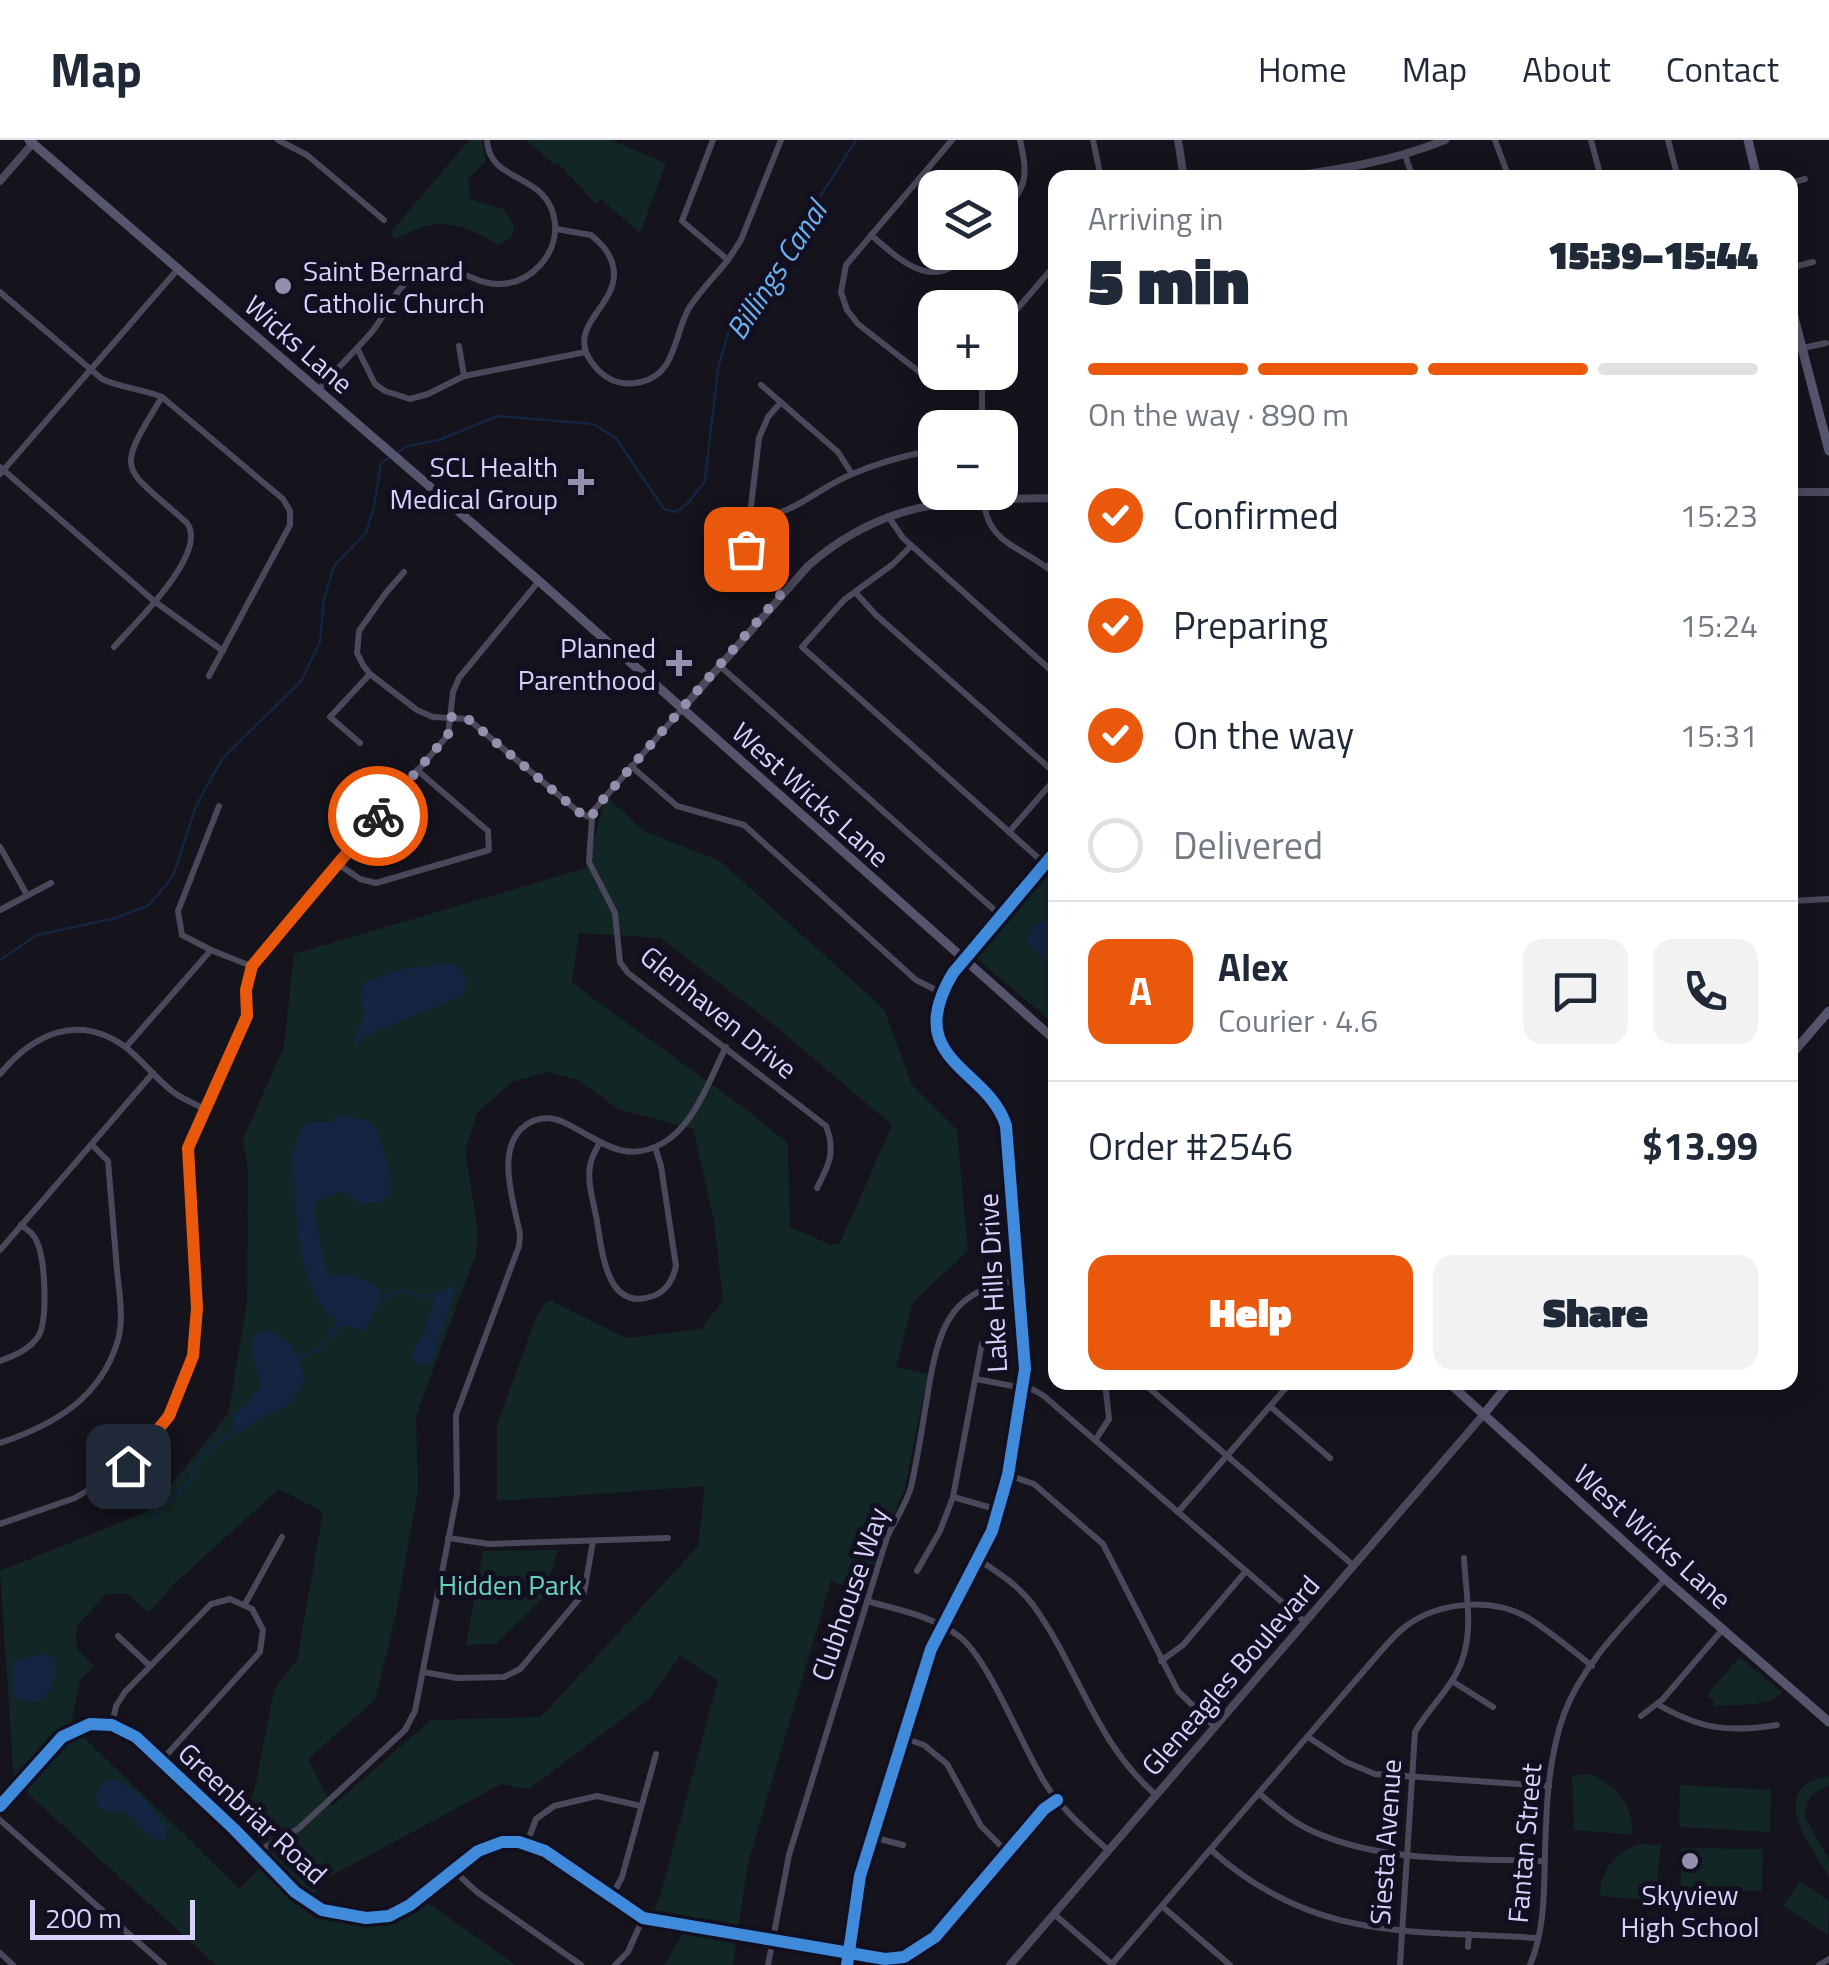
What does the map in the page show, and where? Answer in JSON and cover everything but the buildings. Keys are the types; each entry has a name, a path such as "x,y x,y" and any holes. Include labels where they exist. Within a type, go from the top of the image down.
{"main road":[{"path":"1748,140 1755,170"},
{"name":"Wicks Lane","path":"33,141 539,581"},
{"path":"1798,330 1829,451"},
{"name":"West Wicks Lane","path":"539,581 1048,1034"},
{"path":"1798,1047 1829,1011"},
{"name":"West Wicks Lane","path":"1457,1390 1829,1722"},
{"path":"1484,1414 1504,1390"}],"street":[{"path":"278,140 306,155 384,220"},
{"path":"318,390 381,320 394,297 414,276 447,268 503,284 518,280 544,262 554,245 553,211 537,187 498,167 488,153 487,140"},
{"path":"700,140 712,142 682,220 728,260"},
{"path":"556,230 591,235 610,257 612,286 586,330 586,352 602,375 614,381 630,385 650,380 671,358 689,309 741,240 781,140"},
{"path":"918,371 858,324 847,310 842,277 846,265 952,140"},
{"path":"1018,193 1027,172 1020,140"},
{"path":"1093,140 1099,170"},
{"path":"1178,140 1183,170"},
{"path":"1408,140 1411,170"},
{"path":"1339,170 1408,154 1445,140"},
{"path":"1495,140 1506,170"},
{"path":"1591,140 1598,170"},
{"path":"1668,140 1676,170"},
{"path":"0,182 33,141"},
{"path":"1798,181 1805,179"},
{"path":"871,235 918,270"},
{"path":"1798,266 1813,262"},
{"path":"178,269 1,470 154,601 224,652"},
{"path":"919,270 934,275 946,270"},
{"path":"1018,308 1048,273"},
{"path":"0,292 88,369 117,386 140,388 162,397 283,498 290,512 290,525 209,676"},
{"path":"1803,348 1826,343"},
{"path":"459,346 464,376"},
{"path":"357,348 376,384 410,400 464,376 586,352"},
{"path":"762,385 838,452 852,474"},
{"path":"114,647 185,561 194,540 187,522 132,474 128,460 131,448 162,397"},
{"path":"781,402 762,428 746,511 746,549 748,559 782,593"},
{"path":"746,511 779,515 852,474 918,454"},
{"path":"1798,492 1829,492"},
{"path":"1018,497 1048,498"},
{"path":"404,572 360,631 357,653 370,674 417,710 433,716 468,719 580,813 592,818 594,810 782,593 825,551 888,516 918,508"},
{"path":"985,510 999,538 1047,567"},
{"path":"888,516 911,546 1048,668"},
{"path":"911,546 855,592 802,647 1045,864"},
{"path":"0,1524 75,1498 128,1466 169,1416 193,1356 197,1308 188,1148 247,1016 246,990 252,966 448,735 458,678 539,581"},
{"path":"855,592 1048,770"},
{"path":"720,666 1000,916"},
{"path":"360,743 330,717 370,674"},
{"path":"632,766 677,806 744,825 916,980 942,993 964,960 1048,860"},
{"path":"338,864 360,879 376,882 489,850 488,831 417,770"},
{"path":"1010,832 1048,785"},
{"path":"219,806 178,911 182,934 252,966"},
{"name":"Glenhaven Drive","path":"592,818 589,862 614,913 620,962 826,1126 832,1141 832,1160 817,1188"},
{"path":"0,847 27,895"},
{"path":"0,910 50,883"},
{"path":"1798,903 1829,899"},
{"path":"126,1047 210,950"},
{"name":"Lake Hills Drive","path":"847,1965 860,1876 931,1648 979,1560 999,1510 1025,1369 1006,1126 995,1103 956,1067 944,1046 938,1018 942,993"},
{"path":"0,1074 44,1037 74,1028 100,1032 126,1047 176,1094 204,1109"},
{"path":"256,1852 298,1830 405,1730 415,1711 457,1496 456,1416 519,1246 509,1149 521,1128 544,1118 560,1120 599,1144 626,1152 655,1147 685,1123 726,1047"},
{"path":"0,1250 152,1073"},
{"path":"599,1144 589,1171 606,1273 617,1288 636,1298 660,1292 676,1270 655,1147"},
{"path":"0,1443 35,1431 71,1410 100,1377 118,1338 120,1308 108,1161 92,1145"},
{"path":"0,1361 19,1354 38,1336 44,1312 42,1256 36,1237 21,1225"},
{"name":"Clubhouse Way","path":"768,1965 788,1855 887,1537 910,1488 942,1327 974,1293 1020,1280"},
{"path":"917,1571 940,1532 953,1497 982,1343"},
{"path":"976,1379 1044,1396 1305,1622"},
{"path":"1096,1439 1109,1419 1106,1390"},
{"path":"1151,1390 1354,1566"},
{"path":"1178,1512 1285,1390"},
{"path":"1271,1407 1330,1458"},
{"name":"Gleneagles Boulevard","path":"1010,1965 1484,1414"},
{"path":"1008,1475 1034,1484 1103,1544 1178,1692 1216,1726"},
{"path":"953,1497 999,1510"},
{"path":"245,1604 282,1538"},
{"path":"448,1538 489,1544 668,1538"},
{"path":"423,1672 457,1678 504,1677 520,1668 584,1592 593,1541"},
{"name":"Siesta Avenue","path":"1400,1965 1415,1732 1452,1681 1467,1643 1464,1558"},
{"path":"979,1560 1006,1577 1034,1606 1106,1739 1136,1778 1156,1795"},
{"path":"1161,1661 1183,1645 1246,1571"},
{"name":"Fantan Street","path":"1530,1965 1538,1938 1549,1786 1564,1713 1592,1666 1665,1579"},
{"path":"0,1806 62,1737 90,1724 112,1725 118,1702 207,1606 225,1600 245,1604 262,1624 260,1652 161,1761"},
{"path":"867,1601 929,1619 971,1649 1057,1800 1110,1852"},
{"path":"1054,1914 1112,1965 1403,1628 1423,1615 1490,1604 1528,1617 1592,1666"},
{"path":"1641,1716 1657,1704 1723,1629"},
{"path":"118,1636 150,1666"},
{"path":"1452,1681 1493,1707"},
{"path":"1657,1704 1686,1721 1714,1729 1777,1726"},
{"name":"Greenbriar Road","path":"112,1725 131,1733 304,1901 322,1910 382,1918 404,1910 486,1847 502,1842 527,1843"},
{"path":"1308,1736 1346,1762 1375,1774 1549,1786"},
{"path":"904,1738 924,1745 947,1764 981,1826 1007,1852"},
{"path":"611,1898 622,1878 656,1754"},
{"path":"1260,1794 1304,1827 1350,1844 1408,1855 1544,1861"},
{"path":"641,1806 597,1796 554,1806 533,1822 527,1843 550,1854 643,1918 886,1959 904,1956 936,1936 1044,1809 1057,1800"},
{"path":"0,1820 164,1965"},
{"path":"872,1837 903,1845"},
{"path":"1211,1850 1230,1867 1291,1905 1337,1922 1538,1938"},
{"path":"453,1870 476,1892 581,1965"},
{"path":"1163,1906 1230,1965"},
{"path":"615,1965 628,1952 643,1918"},
{"path":"1468,1947 1469,1934"},
{"path":"0,1954 13,1965"},
{"path":"1819,1965 1829,1958"}],"green space":[{"path":"469,140 482,140 486,161 468,179 470,199 503,209 514,225 512,236 499,245 472,231 437,224 396,239 390,233"},
{"path":"526,140 611,140 666,163 640,233 601,199 596,204 558,163 555,165"},
{"path":"606,796 644,831 720,861 884,1009 912,1085 957,1130 968,1251 913,1302 896,1367 928,1374 904,1491 865,1592 831,1581 748,1863 733,1965 664,1965 683,1934 648,1927 662,1889 718,1680 680,1656 650,1698 529,1789 501,1784 318,1883 312,1917 372,1926 399,1920 428,1903 516,1965 216,1965 14,1781 0,1571 144,1513 228,1414 247,1303 248,1171 243,1139 284,1047 294,954 586,868","holes":["579,933 660,938 769,1021 892,1125 840,1243 831,1245 790,1227 788,1144 572,983","547,1072 578,1080 618,1109 693,1129 714,1221 723,1300 701,1329 626,1338 549,1300 537,1315 497,1425 497,1501 705,1486 698,1546 541,1717 431,1720 332,1806 308,1759 375,1700 396,1614 418,1490 416,1416 476,1253 478,1231 465,1151 477,1113 512,1082","279,1489 323,1512 297,1660 274,1690 255,1788 243,1821 272,1855 240,1889 71,1725 80,1680 94,1666 77,1649 76,1627 106,1594 127,1594 149,1613 174,1584"]},
{"path":"1048,867 1048,1019 973,955"},
{"name":"Hidden Park","path":"558,1550 543,1598 496,1644 466,1645 483,1551"},
{"path":"1740,1657 1782,1693 1759,1703 1713,1706 1714,1700 1706,1696"},
{"path":"1592,1774 1622,1798 1630,1814 1633,1835 1574,1830 1572,1775"},
{"path":"1829,1776 1829,1785 1810,1796 1804,1815 1829,1860 1829,1876 1804,1835 1795,1805 1799,1792 1810,1782"},
{"path":"1680,1785 1771,1790 1770,1832 1679,1827"},
{"path":"1638,1844 1661,1845 1655,1897 1651,1900 1600,1896 1610,1864"},
{"path":"1681,1848 1763,1849 1762,1891 1681,1890"},
{"path":"1800,1881 1829,1901 1828,1935 1783,1906"}],"water":[{"path":"1048,919 1048,964 1028,943 1035,926"},
{"path":"452,963 461,970 467,987 459,997 365,1036 357,1046 354,1043 365,1013 360,997 366,981 403,969"},
{"path":"346,1116 374,1126 388,1167 391,1193 380,1202 360,1204 343,1191 323,1198 315,1203 316,1226 327,1273 367,1281 383,1297 364,1330 341,1325 335,1335 324,1341 337,1321 322,1306 304,1266 292,1153 306,1123 333,1122 333,1117"},
{"path":"450,1286 453,1296 432,1361 427,1365 415,1362 411,1353 424,1335 436,1295"},
{"path":"261,1330 287,1340 300,1363 304,1382 291,1404 262,1417 239,1434 234,1431 234,1416 261,1386 251,1348 254,1336"},
{"path":"42,1654 56,1658 56,1679 40,1702 17,1700 12,1692 13,1661"},
{"path":"112,1779 129,1786 149,1805 166,1827 165,1839 152,1839 125,1811 108,1812 99,1807 95,1793"}],"waterway":[{"name":"Billings Canal","path":"397,453 407,446 439,440 498,416 593,424 616,438 664,509 676,512 705,481 718,368 728,333 783,270 818,200 856,140"},
{"name":"Billings Canal","path":"0,960 37,935 116,918 149,905 173,876 196,806 222,759 301,681 320,642 324,599 334,566 366,533 381,463 391,457"},
{"path":"383,1297 404,1291 436,1295"},
{"path":"298,1359 320,1348 324,1341"},
{"path":"153,1518 160,1505 189,1482 203,1454 234,1431"}],"cycle path":[{"path":"847,1965 860,1876 931,1649 992,1531 1008,1475 1025,1369 1006,1126 997,1106 942,1045 937,1026 939,1002 953,973 1048,860"},
{"path":"0,1806 62,1737 90,1724 112,1725 136,1737 295,1892 322,1910 366,1918 389,1916 410,1905 478,1851 502,1842 519,1842 545,1851 643,1918 885,1959 904,1957 935,1937 1044,1809 1057,1800"}],"way so far":[{"path":"378,816 448,735 451,717 462,717 580,813 592,818 594,810 782,593 754,568 746,549"}],"place":[{"name":"Saint Bernard Catholic Church","path":"283,286"},
{"name":"SCL Health Medical Group","path":"581,482"},
{"name":"Planned Parenthood","path":"679,663"},
{"name":"Skyview High School","path":"1690,1861"}],"route":[{"path":"128,1466 169,1416 193,1356 197,1308 188,1148 247,1016 246,990 252,966 378,816"}]}
